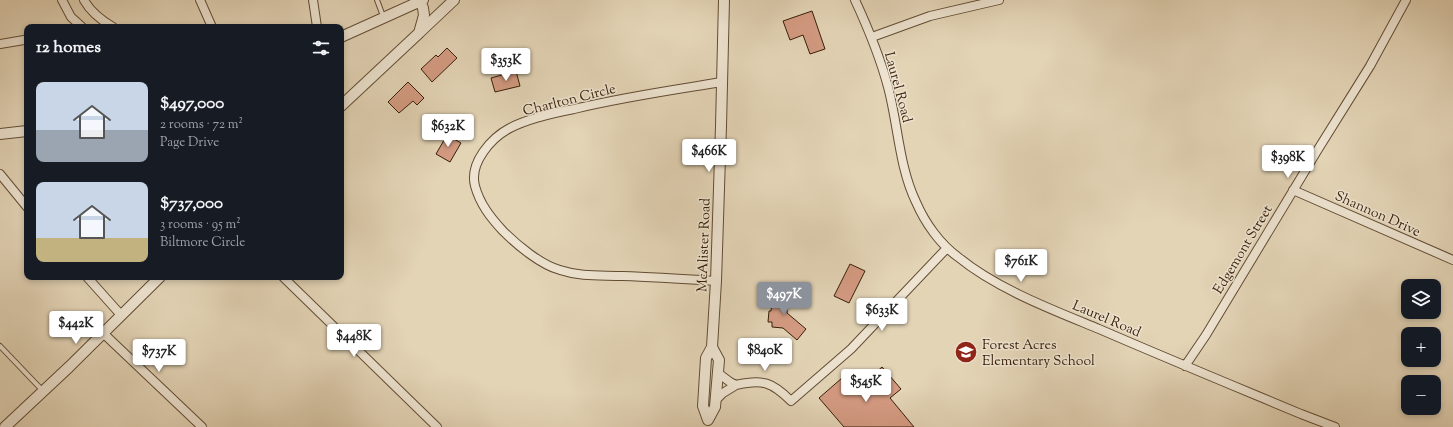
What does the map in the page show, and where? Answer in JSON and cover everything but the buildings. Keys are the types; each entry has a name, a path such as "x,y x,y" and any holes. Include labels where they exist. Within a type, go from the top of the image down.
{"street":[{"path":"62,0 71,17 79,24"},
{"path":"84,0 87,7 107,24"},
{"path":"200,0 211,24"},
{"path":"314,0 317,24"},
{"path":"344,103 454,0"},
{"name":"McAlister Road","path":"707,423 703,406 706,358 712,347 716,281 724,0"},
{"name":"Laurel Road","path":"855,0 872,37 888,87 908,182 916,203 946,248 996,283 1185,366 1335,427"},
{"path":"872,37 930,16 999,0"},
{"name":"Edgemont Street","path":"1185,366 1206,335 1370,66 1406,0"},
{"path":"344,36 421,1 424,15 419,33"},
{"path":"0,44 24,40"},
{"name":"Charlton Circle","path":"716,281 620,276 584,276 558,270 535,257 510,238 489,216 478,199 473,178 478,161 493,139 511,128 546,115 602,102 722,82"},
{"path":"0,134 24,131"},
{"path":"0,174 24,203"},
{"name":"Shannon Drive","path":"1293,190 1453,260"},
{"path":"716,400 723,393 736,385 754,381 769,383 791,400 851,349 946,248"},
{"path":"90,280 121,315"},
{"path":"6,427 44,392 157,280"},
{"path":"286,280 437,427"},
{"path":"103,333 202,427"},
{"name":"McAlister Road","path":"707,423 715,407 719,360 712,347"},
{"path":"718,373 736,385"}],"lane":[{"path":"377,0 384,18"},
{"path":"0,346 44,392"}],"place":[{"name":"Forest Acres Elementary School","path":"966,352"}]}
